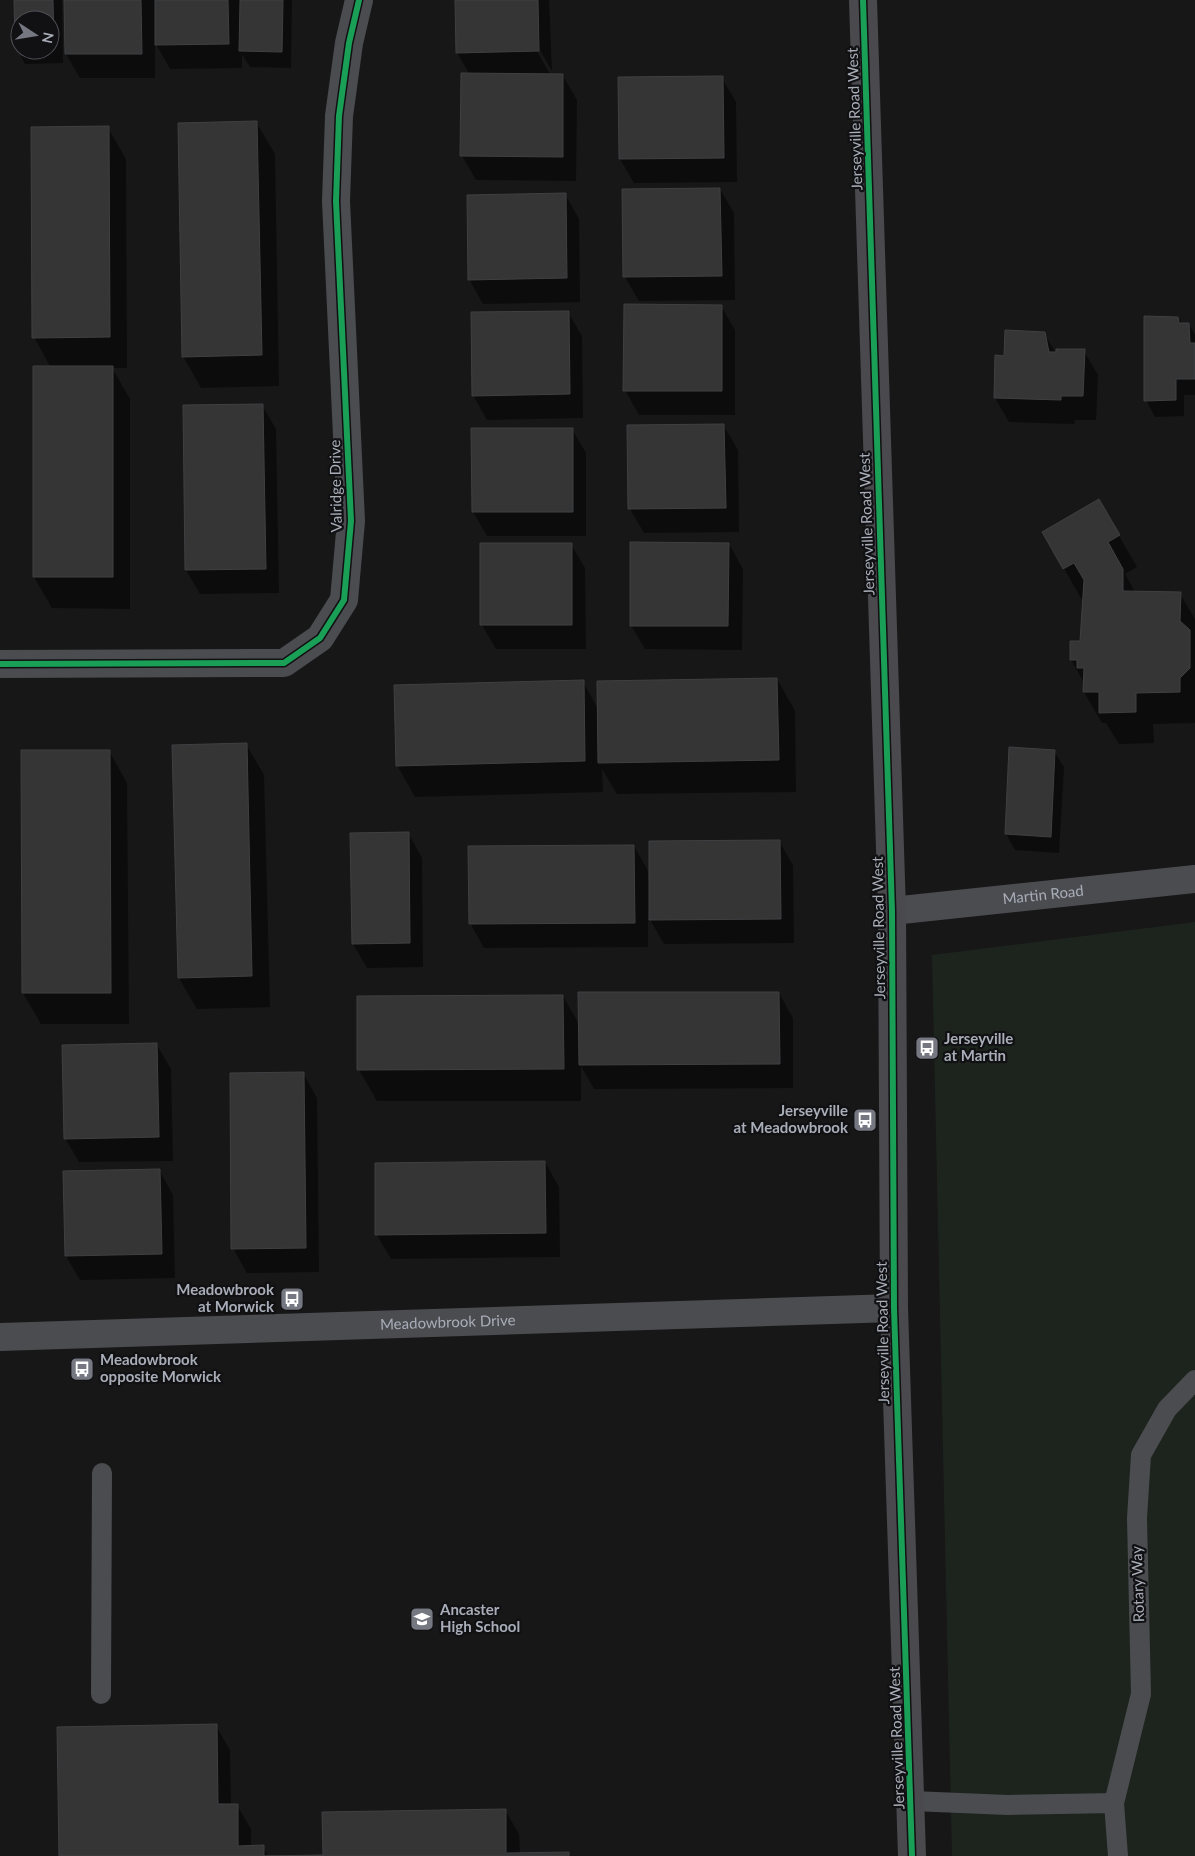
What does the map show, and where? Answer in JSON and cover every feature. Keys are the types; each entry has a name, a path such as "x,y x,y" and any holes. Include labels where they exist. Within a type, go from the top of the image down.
{"main road":[{"name":"Jerseyville Road West","path":"863,0 892,911 894,1308 912,1801 912,1856"}],"street":[{"name":"Valridge Drive","path":"0,664 284,663 320,638 344,600 351,521 336,201 339,116 349,43 359,0"},
{"name":"Martin Road","path":"892,911 1195,879"},
{"name":"Meadowbrook Drive","path":"0,1337 894,1308"}],"lane":[{"name":"Rotary Way","path":"1118,1856 1114,1802 1142,1694 1136,1518 1142,1455 1167,1409 1195,1380"},
{"path":"101,1694 102,1473"},
{"path":"912,1801 1008,1804 1114,1802"}],"shaded area":[{"path":"1195,922 1195,1856 952,1856 932,955"}],"building":[{"path":"14,0 53,0 53,10 14,10"},
{"path":"64,0 141,0 142,54 65,54"},
{"path":"155,0 228,0 229,44 155,45"},
{"path":"240,0 283,0 282,52 239,51"},
{"path":"455,0 538,0 539,51 456,53"},
{"path":"461,73 563,74 563,157 460,156"},
{"path":"723,76 724,158 619,159 618,77"},
{"path":"257,121 262,355 182,357 178,123"},
{"path":"109,126 110,337 32,338 31,127"},
{"path":"720,188 722,276 623,277 622,189"},
{"path":"566,193 567,278 468,280 467,195"},
{"path":"624,304 722,305 722,391 623,391"},
{"path":"569,311 570,394 472,396 471,312"},
{"path":"1144,316 1178,317 1179,323 1189,323 1190,343 1195,343 1195,379 1176,379 1176,400 1144,401"},
{"path":"1005,330 1045,332 1049,352 1056,352 1056,349 1085,349 1083,396 1061,396 1061,400 994,398 995,355 1004,356"},
{"path":"33,366 113,366 113,577 33,577"},
{"path":"263,404 266,569 185,570 183,405"},
{"path":"724,424 726,508 628,509 627,425"},
{"path":"471,428 573,428 573,512 472,512"},
{"path":"1099,499 1120,535 1108,542 1123,569 1123,591 1181,592 1180,621 1190,630 1190,668 1180,678 1180,692 1136,693 1136,712 1099,713 1099,692 1083,692 1084,668 1077,668 1077,660 1070,660 1070,641 1080,641 1084,580 1074,563 1063,569 1042,532"},
{"path":"630,542 729,543 728,626 630,626"},
{"path":"480,543 572,543 572,625 480,625"},
{"path":"777,678 779,760 598,763 597,681"},
{"path":"584,680 585,761 396,766 394,685"},
{"path":"247,743 252,976 178,978 172,745"},
{"path":"1009,747 1055,750 1051,837 1005,834"},
{"path":"21,750 110,750 111,993 22,993"},
{"path":"409,832 410,943 352,944 350,833"},
{"path":"780,840 781,919 649,920 649,841"},
{"path":"634,845 635,923 469,924 468,846"},
{"path":"578,992 779,992 780,1064 579,1065"},
{"path":"563,995 564,1069 357,1070 357,996"},
{"path":"157,1043 159,1137 64,1139 62,1045"},
{"path":"304,1072 306,1248 231,1249 230,1073"},
{"path":"545,1161 546,1233 375,1235 375,1163"},
{"path":"160,1169 162,1254 65,1256 63,1171"},
{"path":"217,1724 218,1804 238,1804 238,1846 264,1845 264,1856 59,1856 57,1727"},
{"path":"506,1809 506,1853 569,1852 569,1856 264,1856 323,1855 322,1812"}],"cycle path":[{"path":"0,664 284,663 320,638 344,600 351,521 336,201 339,116 349,43 359,0"},
{"path":"863,0 892,911 894,1308 912,1856"}],"place":[{"name":"Jerseyville at Martin","path":"927,1048"},
{"name":"Jerseyville at Meadowbrook","path":"865,1120"},
{"name":"Meadowbrook at Morwick","path":"292,1299"},
{"name":"Meadowbrook opposite Morwick","path":"82,1369"},
{"name":"Ancaster High School","path":"422,1619"}]}
